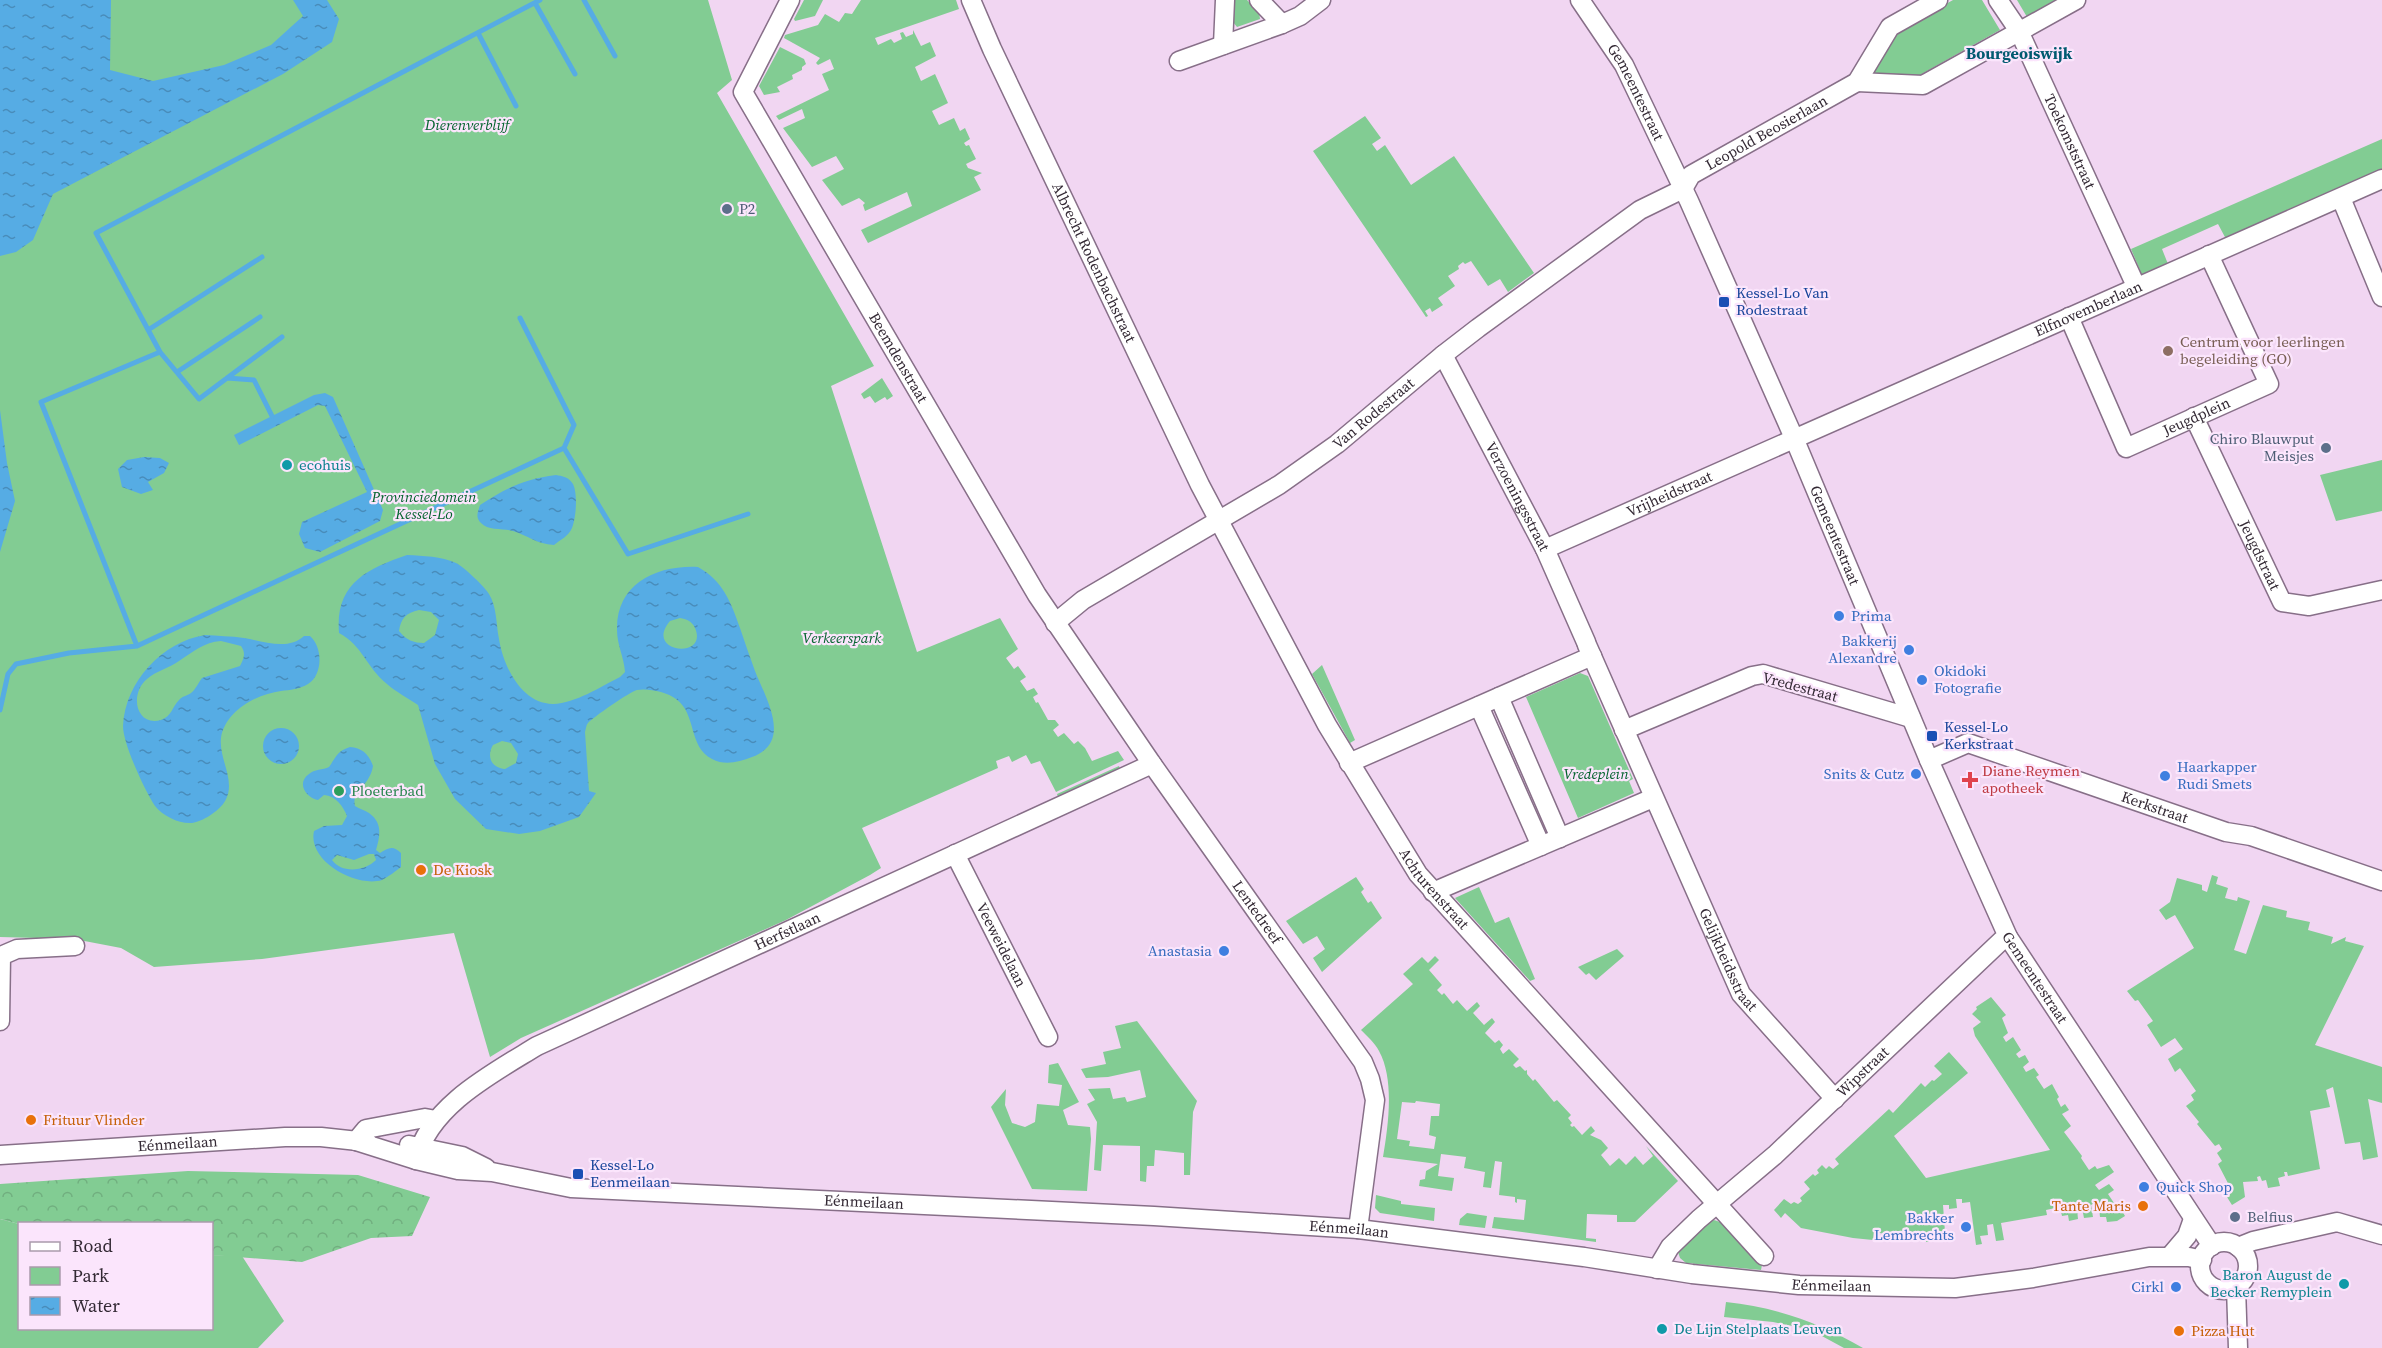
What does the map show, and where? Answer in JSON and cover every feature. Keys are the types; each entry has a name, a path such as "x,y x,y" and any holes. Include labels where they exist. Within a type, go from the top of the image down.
{"street":[{"name":"Beemdenstraat","path":"790,0 743,92 1055,622"},
{"name":"Albrecht Rodenbachstraat","path":"971,0 1107,291 1220,522"},
{"path":"1223,45 1225,0"},
{"path":"1259,0 1282,24"},
{"path":"1179,61 1282,24 1300,16 1321,0"},
{"name":"Gemeentestraat","path":"1580,0 1624,65 1683,189 1794,438 1929,760 2008,937 2193,1219 2207,1253"},
{"name":"Leopold Beosierlaan","path":"1683,189 1691,175 1857,82 1890,27 1938,0"},
{"name":"Toekomststraat","path":"1998,0 2019,32 2136,286"},
{"path":"1857,82 1923,85 2076,0"},
{"name":"Elfnovemberlaan","path":"1794,438 2382,179"},
{"name":"Van Rodestraat","path":"1055,622 1083,600 1220,522 1279,485 1337,444 1443,355 1640,210 1683,189"},
{"path":"2341,198 2382,297"},
{"name":"Jeugdplein","path":"2069,316 2126,448 2269,384 2209,255"},
{"name":"Verzoeningsstraat","path":"1443,355 1545,549 1588,648"},
{"name":"Jeugdstraat","path":"2194,417 2282,602 2309,606 2382,590"},
{"name":"Vrijheidstraat","path":"1545,549 1794,438"},
{"name":"Achturenstraat","path":"1220,522 1349,763 1418,874 1716,1205"},
{"name":"Lentedreef","path":"1055,622 1152,764 1363,1062 1375,1100 1358,1229"},
{"path":"1349,763 1499,697 1588,648 1653,798 1433,892"},
{"name":"Vredestraat","path":"1624,730 1752,675 1762,674 1911,718"},
{"path":"1499,697 1560,838"},
{"path":"1479,706 1540,846"},
{"name":"Kerkstraat","path":"1929,760 1968,743 2226,832 2251,836 2382,881"},
{"name":"Herfstlaan","path":"418,1153 424,1136 451,1105 537,1046 1152,764"},
{"name":"Gelijkheidsstraat","path":"1653,798 1741,994 1835,1099"},
{"name":"Veeweidelaan","path":"955,854 1048,1037"},
{"name":"Wipstraat","path":"1657,1269 1670,1247 1835,1099 2001,941 2008,937"},
{"path":"0,1021 1,956 17,949 75,946"},
{"path":"356,1141 366,1129 425,1118 436,1120"},
{"name":"Eénmeilaan","path":"0,1155 285,1137 321,1137 418,1153 462,1156 492,1172 571,1188 1154,1216 1358,1229 1584,1257 1657,1269 1799,1285 1954,1288 1987,1285 2170,1256 2189,1257 2207,1253"},
{"path":"1716,1205 1764,1256"},
{"path":"2170,1256 2187,1236 2193,1219"},
{"path":"2238,1247 2253,1241 2337,1222 2382,1235"},
{"path":"2230,1243 2245,1254 2248,1268 2245,1278 2229,1289 2206,1282 2201,1275 2207,1253 2230,1243"},
{"path":"2229,1289 2238,1348"}],"green space":[{"name":"Provinciedomein Kessel-Lo","path":"0,0 708,0 732,80 717,93 874,366 831,386 917,652 1000,618 1018,649 1006,658 1014,669 1018,666 1026,677 1020,681 1027,691 1034,688 1038,694 1033,697 1048,720 1055,720 1059,725 1053,730 1058,737 1064,733 1074,744 1078,741 1092,761 1118,751 1124,760 1056,792 1040,761 1031,764 1026,755 1012,762 1009,756 996,761 998,768 862,828 881,868 870,875 786,920 521,1038 490,1057 454,933 262,959 154,967 121,948 74,939 0,937"},
{"path":"804,0 823,0 815,16 795,21 794,19"},
{"path":"861,0 956,0 959,9 875,38 878,45 891,39 894,43 902,39 900,33 903,32 906,37 913,34 913,30 921,46 930,42 936,56 915,67 921,81 935,74 948,103 932,111 939,125 954,118 960,131 965,128 970,139 964,143 966,146 969,145 976,159 966,164 968,168 982,173 974,177 981,190 868,243 861,230 912,206 907,192 865,211 863,205 865,203 859,198 842,206 822,180 844,169 836,156 812,167 783,128 805,118 802,109 779,120 776,116 829,90 822,74 834,69 830,59 818,65 816,63 820,58 784,38 785,35 818,25 825,14 839,22 845,13 852,14"},
{"path":"1234,0 1247,0 1259,12 1260,19 1237,27 1233,22"},
{"path":"1953,0 1982,0 2000,30 1918,76 1870,74 1898,31"},
{"path":"2017,0 2058,0 2027,17"},
{"path":"780,47 804,59 806,64 802,70 792,75 793,79 777,87 780,92 764,95 759,86"},
{"path":"1365,116 1381,138 1372,144 1377,151 1385,145 1411,185 1454,156 1534,273 1508,292 1500,279 1488,286 1471,261 1465,264 1463,262 1458,266 1459,269 1448,276 1455,286 1438,298 1443,305 1432,312 1430,308 1425,311 1428,316 1426,317 1313,151"},
{"path":"2382,139 2382,170 2226,239 2218,224 2162,249 2168,264 2142,275 2131,249"},
{"path":"882,378 893,396 887,400 885,397 875,403 870,396 864,399 861,394"},
{"path":"2382,460 2382,511 2336,521 2320,475"},
{"path":"1322,665 1355,740 1350,743 1312,674"},
{"name":"Vredeplein","path":"1580,673 1588,676 1633,779 1629,781 1634,793 1578,818 1526,697"},
{"path":"1119,766 1120,769 1058,797 1057,794"},
{"path":"2212,875 2218,877 2216,884 2228,888 2225,898 2237,901 2238,897 2250,901 2234,950 2246,954 2263,905 2287,911 2286,917 2310,922 2308,930 2333,937 2331,944 2346,937 2345,941 2364,946 2315,1045 2382,1067 2382,1103 2368,1099 2378,1157 2363,1160 2360,1142 2345,1144 2333,1087 2326,1090 2330,1107 2310,1111 2320,1169 2288,1176 2287,1172 2284,1172 2285,1176 2278,1178 2280,1186 2268,1188 2266,1180 2262,1181 2260,1176 2257,1177 2258,1181 2243,1182 2245,1197 2232,1205 2225,1194 2231,1189 2218,1164 2222,1161 2217,1153 2222,1149 2219,1144 2215,1146 2186,1106 2194,1100 2191,1095 2196,1091 2180,1068 2175,1072 2168,1059 2183,1049 2175,1038 2161,1047 2147,1025 2153,1021 2138,1000 2135,1001 2127,991 2194,948 2175,915 2166,920 2159,910 2170,902 2177,878 2202,885 2202,890 2207,892"},
{"path":"1356,877 1364,889 1361,892 1368,903 1371,901 1382,918 1322,972 1313,958 1325,949 1317,936 1303,944 1286,921"},
{"path":"1479,887 1495,923 1509,917 1535,979 1530,981 1455,898"},
{"path":"1617,949 1624,956 1596,980 1589,973 1586,975 1578,967"},
{"path":"1435,956 1439,960 1429,970 1442,985 1437,990 1442,995 1444,993 1453,1004 1457,1000 1467,1011 1477,1002 1480,1006 1473,1013 1484,1025 1492,1018 1495,1022 1485,1033 1495,1043 1499,1040 1503,1045 1500,1049 1503,1054 1509,1049 1519,1059 1513,1065 1516,1068 1520,1066 1525,1071 1527,1070 1527,1074 1533,1081 1535,1079 1554,1102 1557,1100 1571,1115 1568,1118 1572,1127 1574,1126 1582,1135 1591,1126 1595,1131 1590,1135 1601,1140 1608,1148 1601,1155 1610,1166 1619,1158 1626,1165 1635,1156 1643,1165 1653,1156 1646,1146 1678,1181 1635,1222 1617,1222 1617,1215 1587,1214 1586,1238 1596,1239 1596,1242 1492,1228 1494,1217 1524,1220 1526,1200 1517,1199 1517,1203 1515,1197 1499,1195 1502,1162 1495,1161 1491,1188 1483,1187 1485,1172 1464,1168 1466,1157 1441,1154 1438,1176 1454,1178 1452,1191 1419,1186 1420,1180 1425,1179 1426,1171 1438,1164 1383,1157 1389,1104 1387,1076 1377,1048 1361,1030 1413,984 1403,974 1422,957 1428,963","holes":["1402,1102 1440,1104 1439,1116 1431,1116 1429,1135 1436,1137 1434,1149 1409,1146 1410,1141 1397,1139"]},
{"path":"1991,997 2006,1015 2002,1018 2008,1033 2003,1037 2006,1042 2013,1037 2021,1050 2016,1054 2019,1058 2025,1055 2029,1062 2023,1067 2026,1072 2034,1068 2039,1075 2036,1077 2044,1089 2052,1084 2061,1107 2065,1104 2069,1110 2062,1114 2071,1126 2064,1132 2082,1156 2089,1170 2095,1166 2097,1169 2109,1165 2114,1172 2095,1185 2099,1190 2109,1184 2114,1190 2108,1194 2114,1203 2117,1202 2125,1216 2117,1221 2107,1222 2106,1217 2100,1217 2098,1201 2091,1205 2093,1217 2084,1218 2082,1208 2077,1209 2078,1219 2069,1221 2068,1215 2062,1216 2060,1207 2046,1210 2047,1215 2001,1223 2004,1240 1996,1241 1993,1224 1987,1225 1988,1235 1980,1236 1982,1244 1976,1245 1970,1202 1962,1203 1962,1199 1956,1199 1957,1208 1949,1209 1949,1205 1943,1205 1945,1232 1931,1233 1931,1242 1926,1242 1926,1236 1901,1237 1901,1233 1898,1232 1897,1236 1874,1232 1873,1240 1853,1238 1801,1228 1785,1213 1781,1218 1774,1210 1784,1199 1791,1204 1794,1202 1798,1204 1802,1201 1800,1198 1810,1189 1804,1182 1813,1174 1815,1176 1819,1173 1817,1170 1822,1165 1826,1169 1829,1166 1833,1169 1839,1164 1835,1159 1889,1109 1893,1113 1921,1083 1925,1087 1942,1074 1934,1066 1949,1052 1968,1073 1894,1136 1926,1178 2050,1150 1975,1036 1973,1028 1981,1022 1972,1014 1977,1009 1976,1007"},
{"path":"1137,1021 1197,1101 1193,1112 1190,1175 1184,1175 1184,1153 1155,1150 1154,1166 1147,1166 1146,1182 1140,1181 1140,1146 1103,1145 1101,1171 1094,1170 1097,1122 1087,1104 1095,1100 1088,1089 1110,1088 1113,1099 1125,1097 1127,1102 1146,1097 1140,1070 1108,1077 1086,1078 1081,1069 1106,1064 1103,1052 1121,1048 1115,1026"},
{"path":"1058,1063 1079,1102 1063,1110 1068,1125 1090,1127 1087,1191 1032,1189 991,1107 1006,1089 1005,1105 1012,1123 1025,1127 1035,1122 1037,1104 1059,1106 1062,1085 1048,1083 1049,1065"},
{"path":"188,1171 358,1175 430,1197 412,1236 371,1238 302,1262 213,1255 213,1222 18,1224 0,1219 0,1184"},
{"path":"1376,1195 1401,1201 1401,1204 1435,1208 1434,1221 1380,1213 1375,1208"},
{"path":"1467,1213 1487,1216 1485,1228 1459,1225 1460,1219"},
{"path":"0,1219 18,1224 18,1330 213,1330 213,1255 242,1256 284,1321 258,1348 0,1348"},
{"path":"1711,1220 1725,1225 1739,1237 1762,1265 1761,1270 1686,1263 1680,1258 1678,1252 1682,1244"},
{"path":"1726,1302 1780,1312 1814,1324 1863,1348 1844,1348 1802,1328 1773,1322 1724,1317"}],"water":[{"path":"0,0 111,0 110,70 153,81 224,65 271,45 303,16 293,0 327,0 339,19 332,42 283,74 53,194 33,240 16,252 0,256"},
{"path":"325,393 333,397 383,510 380,521 320,552 305,548 299,534 302,522 367,492 325,406 318,405 239,445 234,435 314,395"},
{"path":"0,410 15,501 0,552"},
{"path":"144,457 160,458 169,463 164,473 148,482 153,490 141,494 122,487 118,469 127,460"},
{"path":"556,475 567,478 573,484 576,506 571,531 554,545 513,531 484,526 479,521 480,505 489,499 525,482"},
{"path":"407,555 426,556 456,563 484,587 492,599 501,649 509,671 532,698 553,704 588,694 625,672 618,641 618,614 623,600 631,589 641,580 654,574 682,567 698,567 720,586 733,609 770,707 774,731 771,741 764,750 747,759 732,762 717,761 704,754 699,747 683,705 668,694 637,690 612,705 587,725 585,732 589,791 596,793 579,817 540,831 519,834 486,829 455,799 435,764 418,705 387,684 354,644 339,633 339,616 348,590 366,573","holes":["419,610 431,612 439,620 435,635 424,643 410,640 399,631 405,617","680,618 692,624 697,638 693,645 678,648 670,646 664,640 664,632 670,621","502,741 511,743 518,754 516,763 505,769 497,767 490,758 493,745"]},
{"path":"205,635 239,637 283,644 310,636 319,654 319,668 313,680 308,684 262,696 235,712 224,728 221,738 228,777 227,796 222,805 212,814 192,823 172,819 155,806 130,755 123,726 125,710 138,680 161,655 189,639","holes":["221,641 241,646 244,656 240,666 202,678 193,691 180,699 165,718 152,721 141,714 138,708 138,693 141,685 151,676 209,643"]},
{"path":"281,728 294,733 299,746 294,759 281,764 268,759 263,746 268,733"},
{"path":"350,747 361,750 373,766 368,779 356,796 355,806 369,813 377,821 379,835 376,850 380,853 393,848 401,853 401,867 382,880 359,880 336,870 318,852 314,842 314,831 324,826 342,825 347,816 341,805 332,797 324,795 318,800 306,793 303,782 311,772 329,767 342,750","holes":["374,854 376,860 360,869 347,869 332,860 337,855 354,860"]}],"waterway":[{"path":"137,646 41,402 160,352 96,233 540,0"},
{"path":"584,0 615,56"},
{"path":"535,3 575,74"},
{"path":"478,33 516,106"},
{"path":"148,330 262,257"},
{"path":"177,372 260,317"},
{"path":"520,318 574,425 564,448"},
{"path":"160,352 199,399 282,337"},
{"path":"227,378 254,380 272,416"},
{"path":"0,710 8,674 16,664 69,653 137,646 564,448 628,554 748,514"}],"place":[{"name":"P2","path":"727,209"},
{"name":"Kessel-Lo Van Rodestraat","path":"1724,302"},
{"name":"Centrum voor leerlingen begeleiding (GO)","path":"2168,351"},
{"name":"Chiro Blauwput Meisjes","path":"2326,448"},
{"name":"ecohuis","path":"287,465"},
{"name":"Prima","path":"1839,616"},
{"name":"Bakkerij Alexandre","path":"1909,650"},
{"name":"Okidoki Fotografie","path":"1922,680"},
{"name":"Kessel-Lo Kerkstraat","path":"1932,736"},
{"name":"Snits & Cutz","path":"1916,774"},
{"name":"Haarkapper Rudi Smets","path":"2165,776"},
{"name":"Diane Reymen apotheek","path":"1970,780"},
{"name":"Ploeterbad","path":"339,791"},
{"name":"De Kiosk","path":"421,870"},
{"name":"Anastasia","path":"1224,951"},
{"name":"Frituur Vlinder","path":"31,1120"},
{"name":"Kessel-Lo Eenmeilaan","path":"578,1174"},
{"name":"Quick Shop","path":"2144,1187"},
{"name":"Tante Maris","path":"2143,1206"},
{"name":"Belfius","path":"2235,1217"},
{"name":"Bakker Lembrechts","path":"1966,1227"},
{"name":"Baron August de Becker Remyplein","path":"2344,1284"},
{"name":"Cirkl","path":"2176,1287"},
{"name":"De Lijn Stelplaats Leuven","path":"1662,1329"},
{"name":"Pizza Hut","path":"2179,1331"}],"district":[{"name":"Bourgeoiswijk","path":"2019,53"}],"park label":[{"name":"Dierenverblijf","path":"467,125"},
{"name":"Verkeerspark","path":"842,638"}]}
